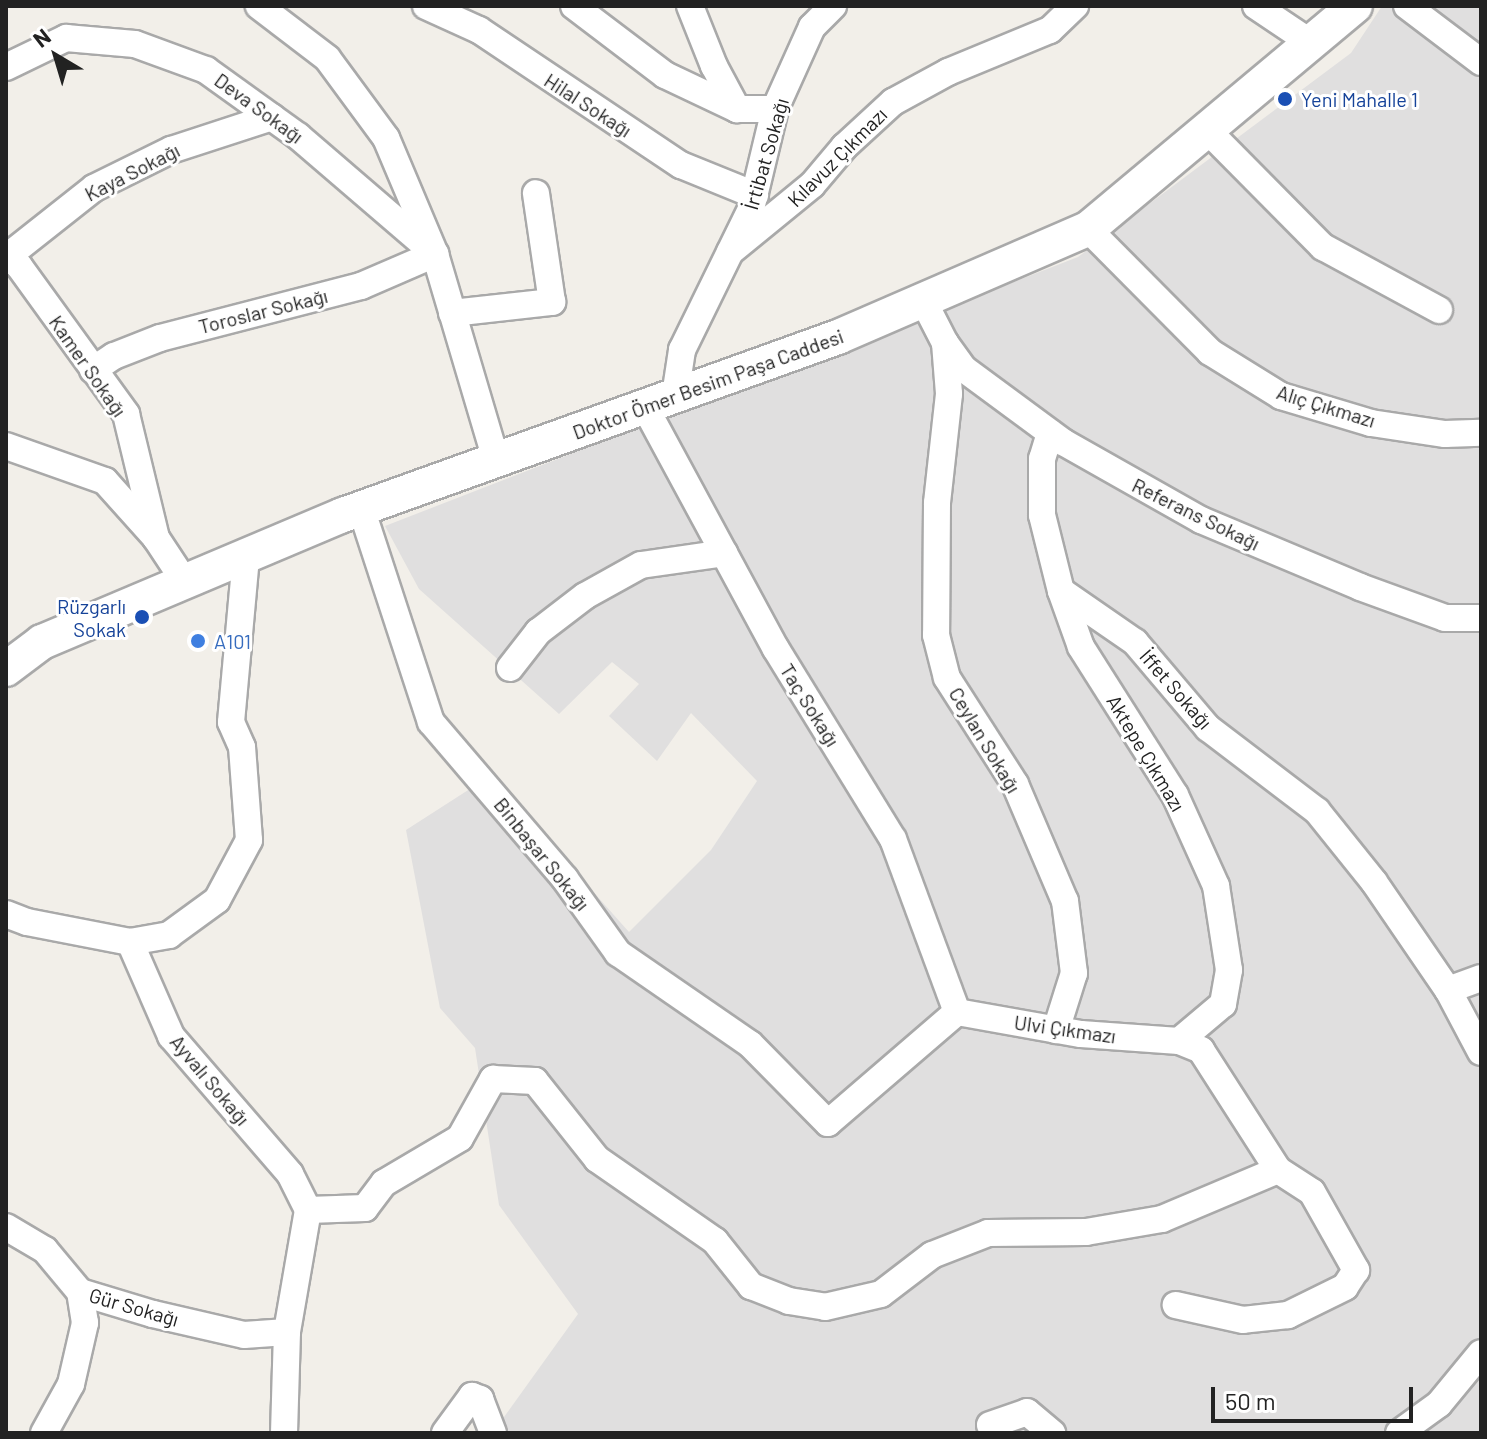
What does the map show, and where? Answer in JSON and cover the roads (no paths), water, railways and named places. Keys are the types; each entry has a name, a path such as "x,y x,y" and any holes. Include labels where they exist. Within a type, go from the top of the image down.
{"street":[{"path":"259,6 327,58 386,138 435,254 496,460"},
{"name":"Hilal Sokağı","path":"426,6 479,30 681,165 755,195"},
{"path":"574,6 665,75 737,109 775,109"},
{"path":"690,6 714,66 737,109"},
{"name":"İrtibat Sokağı","path":"660,401 755,195 775,109 812,27 833,6"},
{"name":"Kılavuz Çıkmazı","path":"730,252 812,185 844,147 893,102 948,72 1050,30 1075,6"},
{"path":"1256,6 1311,43"},
{"name":"Doktor Ömer Besim Paşa Caddesi","path":"6,669 42,642 361,508 924,302 1088,229 1209,132 1355,6"},
{"path":"1407,6 1481,62"},
{"name":"Deva Sokağı","path":"6,67 66,38 135,44 206,70 272,117 435,254"},
{"name":"Kaya Sokağı","path":"7,255 94,188 171,150 272,117"},
{"path":"1209,132 1323,247 1439,310"},
{"path":"452,313 552,302 536,193"},
{"name":"Alıç Çıkmazı","path":"1088,229 1210,352 1281,396 1371,423 1445,434 1481,433"},
{"name":"Toroslar Sokağı","path":"93,370 114,356 160,338 361,286 435,254"},
{"name":"Kamer Sokağı","path":"7,255 19,266 126,414 156,538"},
{"name":"Ceylan Sokağı","path":"924,302 945,343 949,394 937,503 936,635 947,678 1015,784 1065,901 1074,973 1056,1030"},
{"name":"Referans Sokağı","path":"945,343 964,369 1050,433 1126,480 1215,527 1360,587 1445,618 1481,618"},
{"name":"Taç Sokağı","path":"660,401 724,553 776,649 893,839 957,1012"},
{"path":"1050,433 1042,459 1042,515 1061,591"},
{"path":"6,446 105,481 156,538 185,582"},
{"name":"Binbaşar Sokağı","path":"361,508 431,722 565,879 618,953 750,1044 828,1123 957,1012"},
{"path":"510,668 538,632 585,596 641,565 724,553"},
{"path":"6,914 27,922 130,942 169,935 217,900 249,840 242,747 231,722 246,557"},
{"name":"İffet Sokağı","path":"1061,591 1135,642 1208,728 1317,811 1374,882 1448,990 1481,1052"},
{"name":"Aktepe Çıkmazı","path":"1061,591 1081,647 1175,795 1216,886 1229,970 1223,1004 1179,1041"},
{"name":"Ayvalı Sokağı","path":"130,942 171,1036 290,1174 308,1210"},
{"path":"1448,990 1481,978"},
{"name":"Ulvi Çıkmazı","path":"957,1012 1056,1030 1179,1041"},
{"path":"1176,1305 1243,1320 1288,1315 1345,1287 1356,1270 1312,1192 1278,1170 1201,1050 1179,1041"},
{"path":"284,1433 287,1332 308,1210 365,1208 384,1183 460,1138 493,1079 535,1081 597,1159 715,1241 751,1286 789,1301 825,1307 881,1294 932,1255 988,1233 1086,1232 1162,1219 1278,1170"},
{"name":"Gür Sokağı","path":"6,1227 45,1250 80,1292 153,1314 244,1335 287,1332"},
{"path":"44,1433 71,1384 85,1323 80,1292"},
{"path":"1399,1433 1439,1404 1481,1353"},
{"path":"445,1433 472,1396 480,1399 493,1433"},
{"path":"990,1425 1027,1412 1052,1433"}],"place":[{"name":"Yeni Mahalle 1","path":"1285,99"},
{"name":"Rüzgarlı Sokak","path":"142,617"},
{"name":"A101","path":"198,641"}]}
